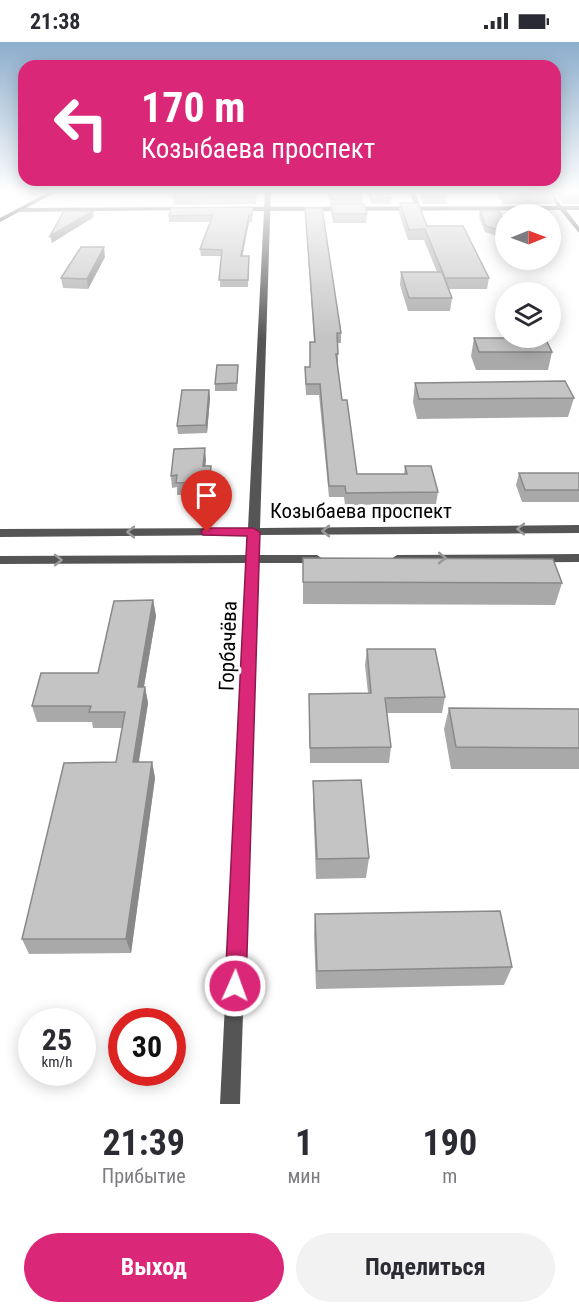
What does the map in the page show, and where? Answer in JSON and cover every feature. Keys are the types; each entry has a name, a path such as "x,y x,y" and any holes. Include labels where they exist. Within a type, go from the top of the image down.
{"street":[{"name":"Горбачёва","path":"230,1104 266,241"},
{"name":"Козыбаева проспект","path":"0,533 579,529"},
{"path":"381,559 579,558"},
{"path":"0,560 334,559"}],"building":[{"path":"203,241 244,241 241,256 249,256 248,280 219,280 222,250 200,249"},
{"path":"307,241 327,241 341,333 337,333 338,354 336,354 342,400 347,400 357,474 407,474 405,466 431,466 438,492 346,493 345,486 329,486 320,384 306,384 305,367 310,367 310,342 315,342"},
{"path":"430,241 470,241 489,278 445,278"},
{"path":"81,247 104,247 87,279 61,278"},
{"path":"401,272 442,272 452,298 409,298"},
{"path":"474,338 495,338 495,348 550,348 552,352 479,352"},
{"path":"217,365 238,365 237,383 215,384"},
{"path":"565,381 574,398 419,399 415,383"},
{"path":"182,390 209,390 206,425 177,426"},
{"path":"205,448 203,466 211,466 209,482 176,483 177,475 171,476 174,449"},
{"path":"519,473 579,473 579,490 525,490"},
{"path":"303,558 553,559 562,583 303,582"},
{"path":"153,600 138,687 145,687 133,762 152,762 126,939 22,939 64,763 116,762 125,712 89,712 91,706 32,706 41,673 98,673 114,601"},
{"path":"367,649 435,649 445,697 385,698 391,747 310,748 309,694 371,693"},
{"path":"449,708 579,709 579,748 456,747"},
{"path":"361,780 369,858 317,859 313,781"},
{"path":"500,911 512,967 317,971 315,914"}],"route":[{"path":"207,532 253,532 235,986"}]}
